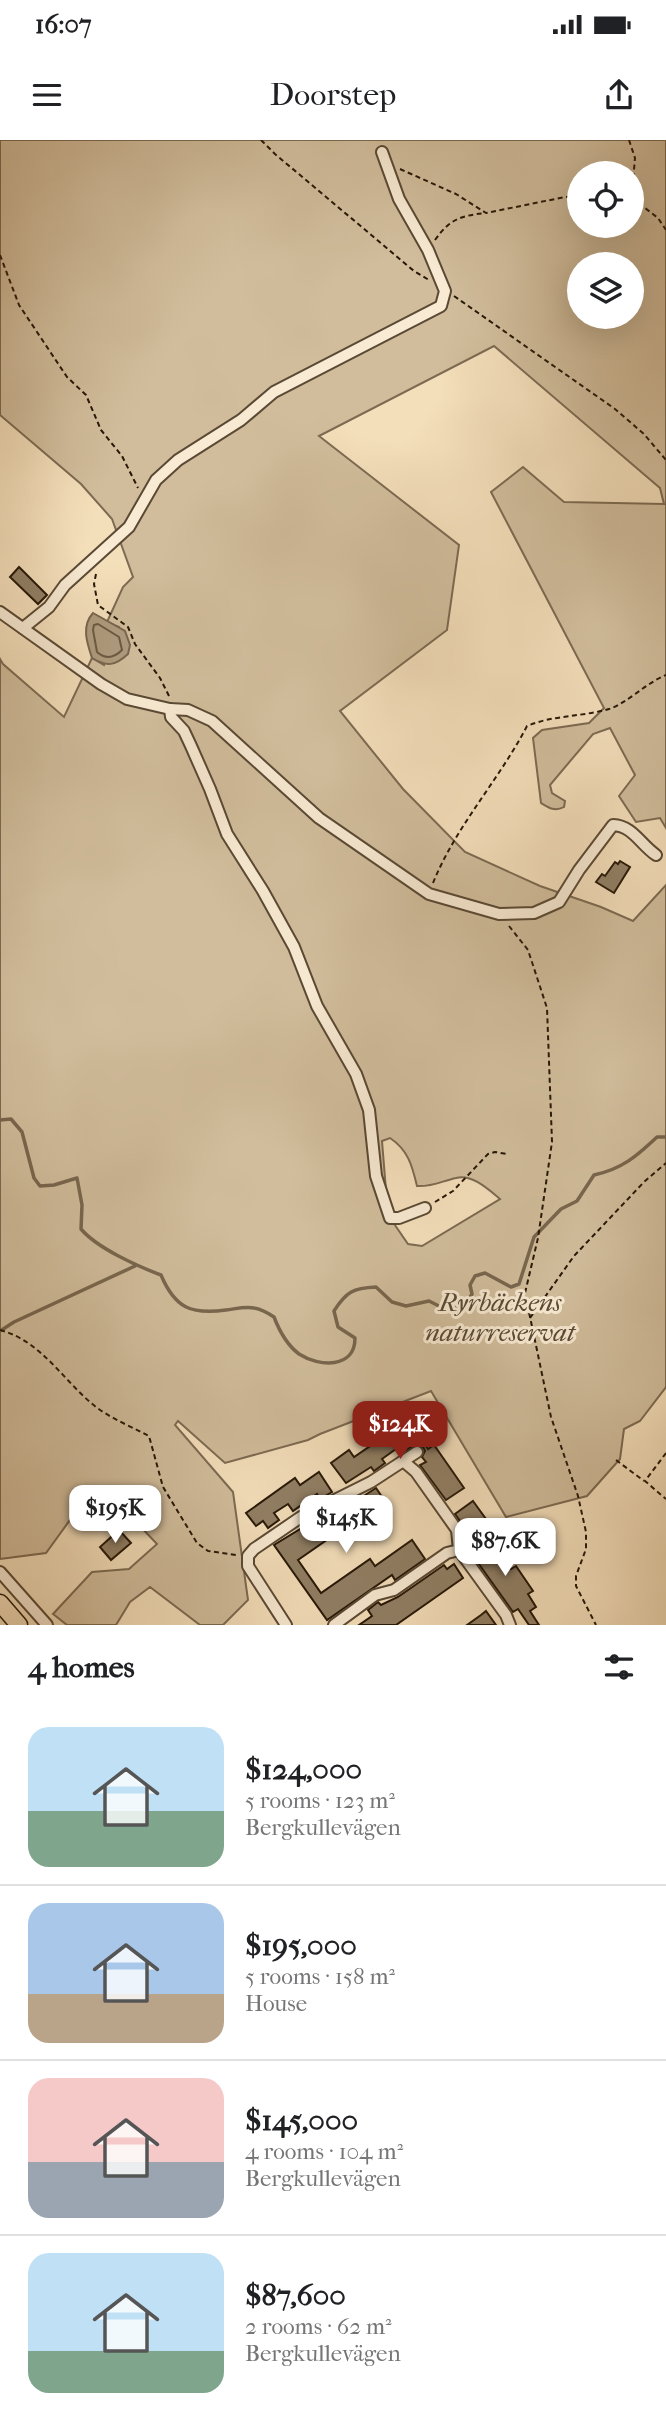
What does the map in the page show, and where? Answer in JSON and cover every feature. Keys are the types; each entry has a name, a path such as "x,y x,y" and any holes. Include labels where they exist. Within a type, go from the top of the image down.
{"highway":[{"path":"0,1603 19,1625"}],"street":[{"path":"23,628 49,607 65,585 129,527 156,480 178,460 241,419 274,392 441,306 445,290 428,250 399,199 382,152"},
{"path":"0,612 101,684 127,699 188,710 212,721 319,818 429,894 499,914 534,913 559,902 613,825 622,825 633,831 643,846 656,855"},
{"path":"172,709 171,717 184,732 191,746 227,834 288,936 317,1006 356,1074 369,1110 376,1176 390,1218 399,1218 425,1208"},
{"path":"286,1625 248,1566 248,1556 254,1549 302,1517 371,1482 417,1452"},
{"path":"403,1461 416,1472 457,1530 459,1550 506,1615 510,1625"},
{"path":"334,1625 375,1595 394,1590 447,1553 459,1550"},
{"path":"0,1572 47,1625"}],"path":[{"path":"261,140 414,271 615,409 644,434 666,460"},
{"path":"629,140 635,161"},
{"path":"400,169 456,194 486,213"},
{"path":"428,250 450,221 465,215 567,197"},
{"path":"644,208 666,230"},
{"path":"0,255 19,304 67,377 86,395 101,430 122,456 144,502"},
{"path":"99,554 94,584 98,605 128,627 135,644 160,678 172,709"},
{"path":"429,894 445,855 527,726 545,718 610,709 653,680 666,675"},
{"path":"499,914 528,950 547,1008 552,1142 538,1238 525,1293 551,1418 578,1496 586,1532 586,1549 576,1576 576,1586 596,1625"},
{"path":"425,1208 453,1191 488,1154 506,1154"},
{"path":"529,1319 574,1256 644,1182 666,1163"},
{"path":"0,1330 14,1334 49,1360 97,1408 149,1436 163,1487 197,1543 208,1551 248,1556"},
{"path":"645,1481 666,1453"},
{"path":"616,1460 666,1499"}],"green space":[{"name":"Ryrbäckens naturreservat","path":"0,140 666,140 666,828 660,818 636,822 619,796 635,775 610,728 593,734 550,785 552,793 565,801 564,807 549,808 541,803 533,738 542,730 589,723 604,708 491,492 523,467 564,502 664,504 660,488 494,346 319,436 459,545 447,630 340,711 403,789 465,852 540,886 633,921 666,885 666,1387 640,1421 624,1429 620,1459 587,1496 506,1517 431,1391 308,1440 225,1463 178,1421 175,1425 233,1492 248,1600 223,1625 200,1625 150,1587 130,1602 116,1625 67,1625 53,1614 92,1572 129,1569 157,1544 118,1503 91,1491 46,1553 0,1559 0,659 64,717 92,658 104,665 119,627 107,622 123,587 133,577 112,519 81,484 0,415","holes":["390,1138 405,1153 417,1186 462,1177 480,1183 500,1199 422,1246 408,1244 388,1215 382,1141"]}],"water":[{"path":"93,613 125,631 130,645 128,654 119,661 107,664 92,658 86,629"}],"building":[{"path":"19,567 47,595 38,604 10,577"},
{"path":"620,861 630,867 614,893 596,882 602,874 605,876 615,862 618,864"},
{"path":"404,1423 414,1438 419,1435 428,1449 434,1445 464,1488 446,1500 420,1465 426,1462 422,1457 425,1451 417,1444 399,1454 396,1449 382,1459 385,1463 374,1471 371,1467 346,1483 331,1463 349,1450 354,1457"},
{"path":"319,1472 332,1492 320,1499 317,1494 293,1511 288,1504 274,1513 279,1520 268,1528 263,1521 256,1526 246,1513 295,1478 300,1485"},
{"path":"376,1488 389,1507 352,1533 347,1526 298,1560 321,1593 370,1559 375,1566 412,1540 425,1559 395,1580 392,1575 327,1620 274,1545 328,1512 331,1517"},
{"path":"473,1501 486,1519 472,1529 468,1522 463,1525 455,1514"},
{"path":"119,1530 131,1543 111,1560 100,1547"},
{"path":"485,1533 511,1569 516,1566 533,1591 528,1594 536,1607 530,1611 539,1625 529,1625 518,1609 513,1612 471,1553 476,1549 471,1542"},
{"path":"454,1564 463,1578 396,1625 359,1625 372,1616 368,1610 378,1602 381,1605 398,1597 444,1565 447,1569"},
{"path":"486,1611 496,1625 467,1625 481,1615"}],"waterway":[{"path":"0,1120 11,1119 22,1132 34,1178 40,1186 77,1178 82,1205 81,1229 97,1243 129,1262 161,1275 172,1295 186,1307 203,1311 251,1307 267,1313 274,1317 284,1337 299,1354 326,1363 343,1360 353,1348 355,1338 338,1327 334,1311 351,1292 376,1287 392,1302 406,1306 429,1301 447,1310 465,1305 472,1294 470,1285 475,1276 485,1273 511,1287 519,1284 534,1237 561,1209 577,1201 594,1175 628,1161 657,1137 666,1137"},
{"path":"0,1331 135,1266"}]}
